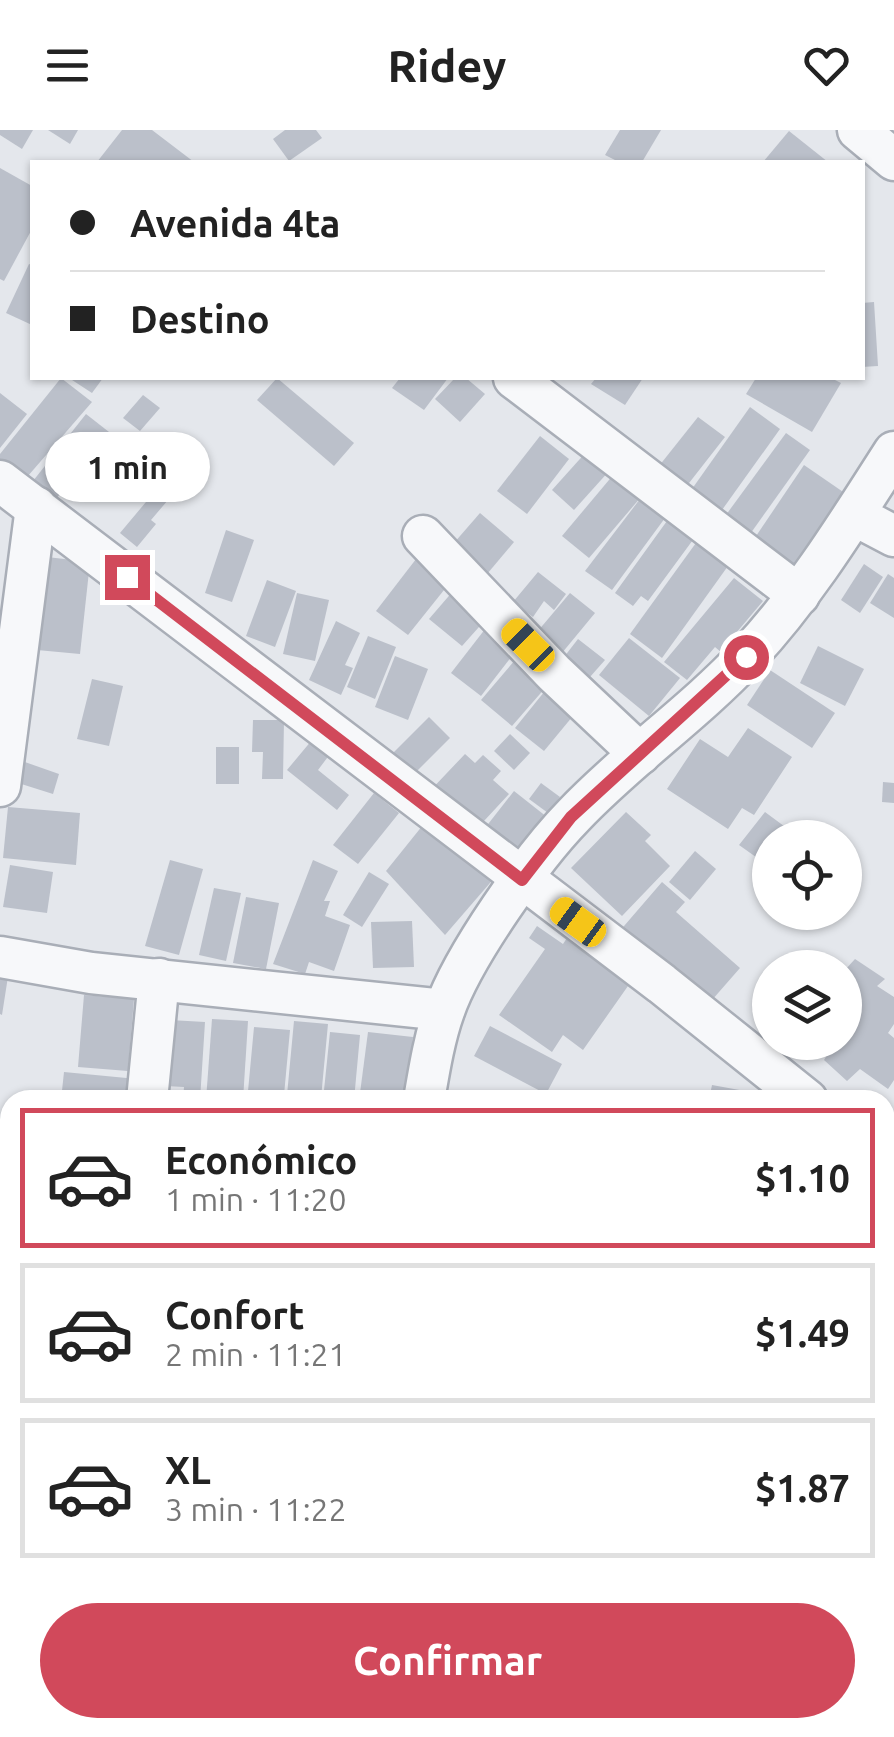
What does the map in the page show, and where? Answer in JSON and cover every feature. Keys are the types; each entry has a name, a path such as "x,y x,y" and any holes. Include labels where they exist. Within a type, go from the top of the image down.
{"street":[{"path":"858,130 894,160"},
{"path":"517,380 799,595"},
{"path":"426,1090 444,1010 471,956 522,880 571,817 746,657 799,595 894,452"},
{"path":"0,481 662,984 787,1090"},
{"path":"0,786 36,507"},
{"path":"854,515 894,536"},
{"path":"423,536 554,673 640,754"},
{"path":"0,957 91,973 444,1010"},
{"path":"148,1090 159,979"}],"building":[{"path":"0,130 33,130 22,149 0,135"},
{"path":"48,130 78,130 70,144"},
{"path":"122,130 152,130 191,160 99,160"},
{"path":"285,130 316,130 322,138 290,160 273,139"},
{"path":"620,130 661,130 643,160 615,160 605,155"},
{"path":"789,131 825,160 765,160"},
{"path":"0,168 30,185 30,233 4,281 0,279"},
{"path":"29,264 30,264 30,324 6,313"},
{"path":"874,302 878,366 865,367 865,303"},
{"path":"59,380 92,402 21,484 0,467 0,454"},
{"path":"72,380 102,380 92,393"},
{"path":"279,380 354,443 334,466 257,400"},
{"path":"398,380 446,380 424,410 392,388"},
{"path":"453,380 468,380 485,394 460,422 435,399"},
{"path":"594,380 642,380 625,405 591,384"},
{"path":"755,380 841,383 812,432 746,394"},
{"path":"0,393 27,414 0,448"},
{"path":"143,395 160,408 140,431 123,418"},
{"path":"750,407 780,429 717,517 687,496"},
{"path":"86,414 109,432 56,499 33,481"},
{"path":"698,417 725,437 682,492 655,471"},
{"path":"111,432 134,449 110,481 88,464"},
{"path":"786,433 810,450 748,537 723,519"},
{"path":"540,436 569,459 527,514 497,491"},
{"path":"588,450 610,470 574,510 552,490"},
{"path":"149,451 167,465 147,489 130,476"},
{"path":"804,465 849,496 792,579 748,548"},
{"path":"614,474 641,497 589,558 562,536"},
{"path":"156,490 168,500 151,520 156,524 137,547 120,533"},
{"path":"640,499 665,518 612,590 585,571"},
{"path":"480,513 514,542 482,580 447,551"},
{"path":"672,514 698,533 648,601 641,596 633,606 615,593"},
{"path":"226,530 254,540 232,602 205,593"},
{"path":"701,536 733,559 662,658 630,634"},
{"path":"423,550 456,575 408,635 376,611"},
{"path":"47,557 90,562 80,654 37,650"},
{"path":"864,564 883,577 860,613 841,600"},
{"path":"538,572 566,594 554,610 544,601 533,617 513,602"},
{"path":"888,574 894,578 894,618 870,603"},
{"path":"734,578 763,601 731,639 738,645 728,658 715,647 687,680 664,662"},
{"path":"267,580 296,591 275,647 246,636"},
{"path":"454,590 487,618 462,646 429,619"},
{"path":"297,593 329,600 315,661 283,654"},
{"path":"570,593 595,613 557,659 532,638"},
{"path":"336,621 360,633 345,665 353,668 341,695 309,680"},
{"path":"489,624 519,647 481,696 451,673"},
{"path":"368,636 396,647 375,699 347,687"},
{"path":"629,638 680,678 649,716 599,675"},
{"path":"578,639 605,660 582,686 557,666"},
{"path":"818,646 864,669 845,706 800,683"},
{"path":"521,653 553,679 512,726 481,700"},
{"path":"395,656 428,669 408,720 375,707"},
{"path":"770,670 835,713 812,748 747,705"},
{"path":"92,679 123,686 109,746 77,739"},
{"path":"553,681 582,705 544,751 515,728"},
{"path":"429,717 450,738 414,774 393,753"},
{"path":"253,720 284,720 283,779 262,779 263,752 252,752"},
{"path":"748,728 792,757 754,815 742,808 728,829 667,789 700,739 728,757"},
{"path":"510,734 530,753 514,770 494,751"},
{"path":"312,740 330,754 318,770 349,795 337,810 287,770"},
{"path":"216,747 239,747 239,784 216,784"},
{"path":"465,754 475,763 483,755 501,771 493,780 509,794 471,835 427,794"},
{"path":"22,761 59,774 53,794 15,782"},
{"path":"883,782 894,783 894,803 882,802"},
{"path":"541,783 560,797 548,813 529,799"},
{"path":"514,791 552,821 515,867 478,837"},
{"path":"374,793 399,813 358,864 333,845"},
{"path":"8,807 80,813 76,865 3,858"},
{"path":"626,812 651,835 645,841 670,866 622,916 571,868"},
{"path":"765,812 776,820 759,820"},
{"path":"427,820 496,876 445,935 386,871"},
{"path":"752,828 752,854 739,845"},
{"path":"695,851 716,869 690,900 669,882"},
{"path":"170,860 203,869 179,955 145,946"},
{"path":"313,860 338,871 324,901 330,901 325,916 350,925 334,971 309,962 305,974 273,964"},
{"path":"10,865 53,872 47,913 3,907"},
{"path":"369,872 389,884 362,927 343,915"},
{"path":"662,882 685,902 676,912 740,968 705,1008 618,933"},
{"path":"214,888 241,893 226,961 199,955"},
{"path":"246,897 279,903 266,969 233,963"},
{"path":"412,921 414,967 373,968 371,922"},
{"path":"537,926 563,944 571,932 635,976 583,1050 563,1035 552,1052 499,1015 545,949 529,938"},
{"path":"862,964 885,979 877,986 894,997 894,1024 888,1033 894,1038 894,1080 888,1089 860,1069 847,1081 824,1060 862,1060"},
{"path":"0,969 9,970 2,1015 0,1014"},
{"path":"84,995 134,999 128,1071 78,1067"},
{"path":"212,1019 248,1021 244,1090 207,1090"},
{"path":"170,1020 205,1022 201,1090 165,1086"},
{"path":"294,1021 328,1024 322,1090 287,1090"},
{"path":"490,1026 562,1064 548,1090 538,1090 474,1056"},
{"path":"254,1027 290,1030 284,1090 248,1090"},
{"path":"330,1032 360,1035 355,1090 324,1090"},
{"path":"368,1032 413,1037 406,1090 360,1090"},
{"path":"64,1072 137,1079 136,1090 62,1090"},
{"path":"712,1085 740,1090 711,1090"}],"route":[{"path":"127,577 522,880 571,817 746,657"}]}
